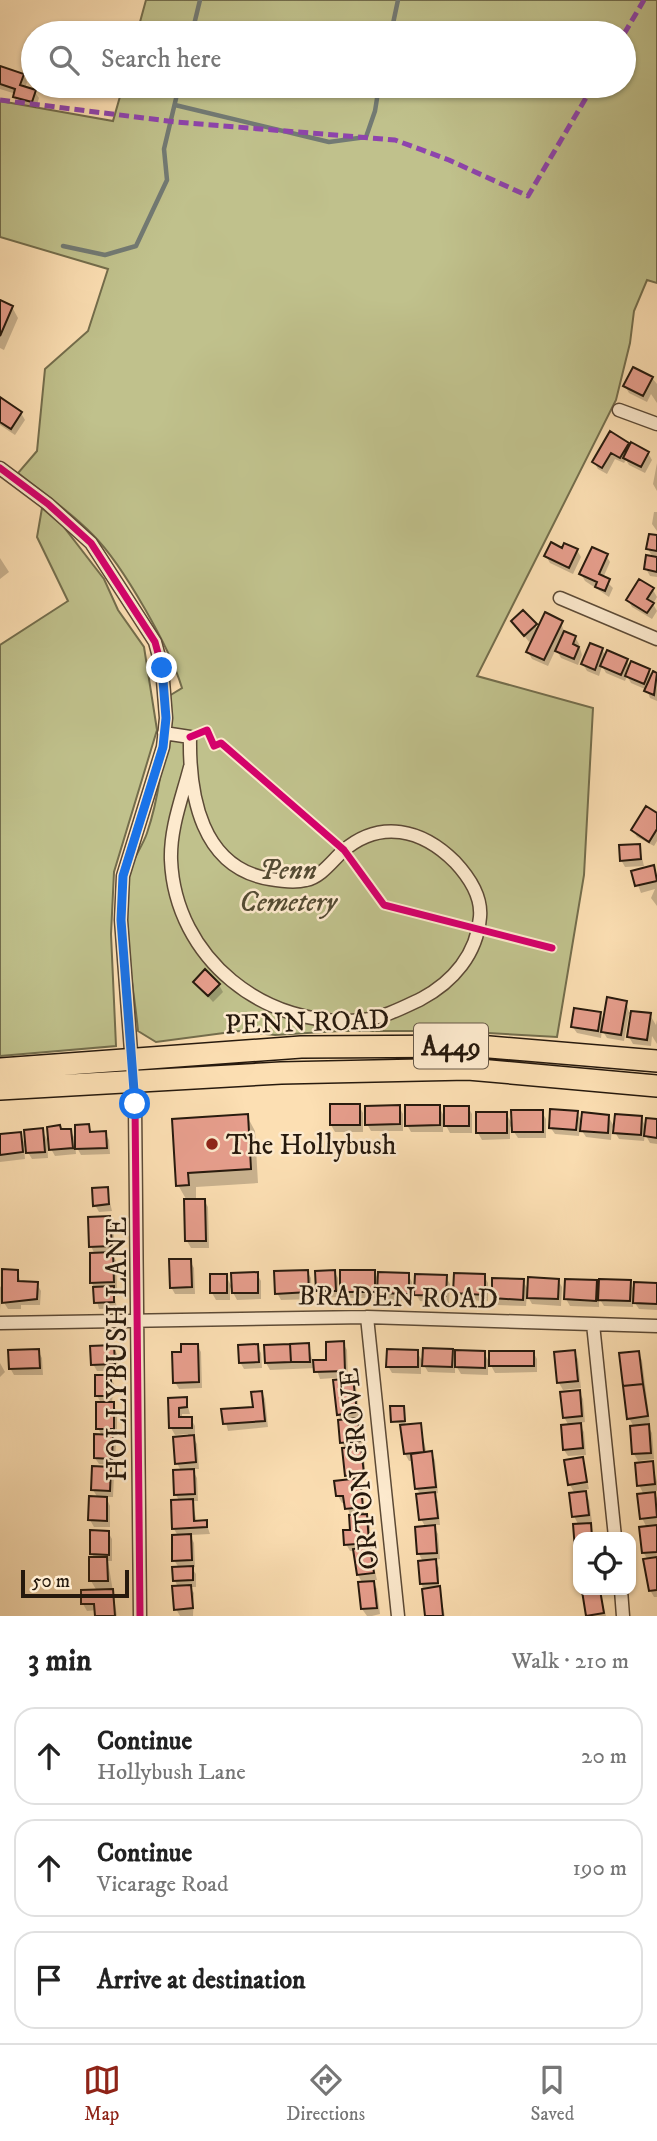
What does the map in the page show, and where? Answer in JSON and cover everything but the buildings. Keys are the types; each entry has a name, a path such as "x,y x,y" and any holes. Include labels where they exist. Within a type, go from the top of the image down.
{"highway":[{"name":"PENN ROAD","path":"0,1069 301,1047 478,1045 657,1061"},
{"name":"PENN ROAD","path":"0,1089 281,1073 468,1069 657,1086"}],"street":[{"path":"620,410 657,424"},
{"name":"HOLLYBUSH LANE","path":"0,468 48,504 91,543 155,642 162,668 164,733 156,775 123,876 121,920 134,1082 139,1321 137,1516 140,1616"},
{"path":"560,598 657,639"},
{"path":"164,733 190,737 190,767 197,813 204,829 224,856 249,874 280,880 309,880 359,839 397,830 417,834 447,854 462,870 480,901 476,941 458,971 432,993 389,1014 364,1020 334,1021 299,1015 278,1008 237,985 219,971 191,934 174,883 172,834 190,767"},
{"name":"BRADEN ROAD","path":"0,1323 367,1317 657,1326"},
{"name":"ORTON GROVE","path":"367,1317 398,1616"},
{"path":"593,1324 614,1532"},
{"path":"622,1595 624,1616"}],"green space":[{"name":"Penn Cemetery","path":"146,0 657,0 657,283 647,280 634,311 630,343 616,400 477,676 593,708 584,875 557,1037 453,1031 340,1031 275,1035 239,1031 156,1042 138,1031 127,933 128,877 147,833 156,800 169,696 182,688 167,651 118,566 76,518 18,473 37,451 45,369 88,331 108,269 0,237 0,101 113,121 120,98 636,98 636,21 140,21"},
{"path":"42,508 63,526 104,579 118,610 144,647 157,730 114,872 111,934 116,1046 0,1056 0,645 68,601 37,537"}],"waterway":[{"path":"195,21 200,0"},
{"path":"394,21 398,0"},
{"path":"63,246 105,255 136,246 167,180 164,149 176,98"},
{"path":"175,105 329,142 366,137 377,98"}],"marked path":[{"path":"632,21 644,0"},
{"path":"0,100 176,122 395,140 449,160 528,196 586,98"}],"cycle path":[{"path":"0,468 48,504 91,543 155,642 162,668 166,718 163,747 123,876 121,920 135,1104 140,1616"},
{"path":"190,737 207,730 214,746 221,743 344,850 384,905 552,948"}],"place":[{"name":"The Hollybush","path":"212,1144"}],"route":[{"path":"135,1104 121,920 123,876 163,747 166,718 162,668"}]}
